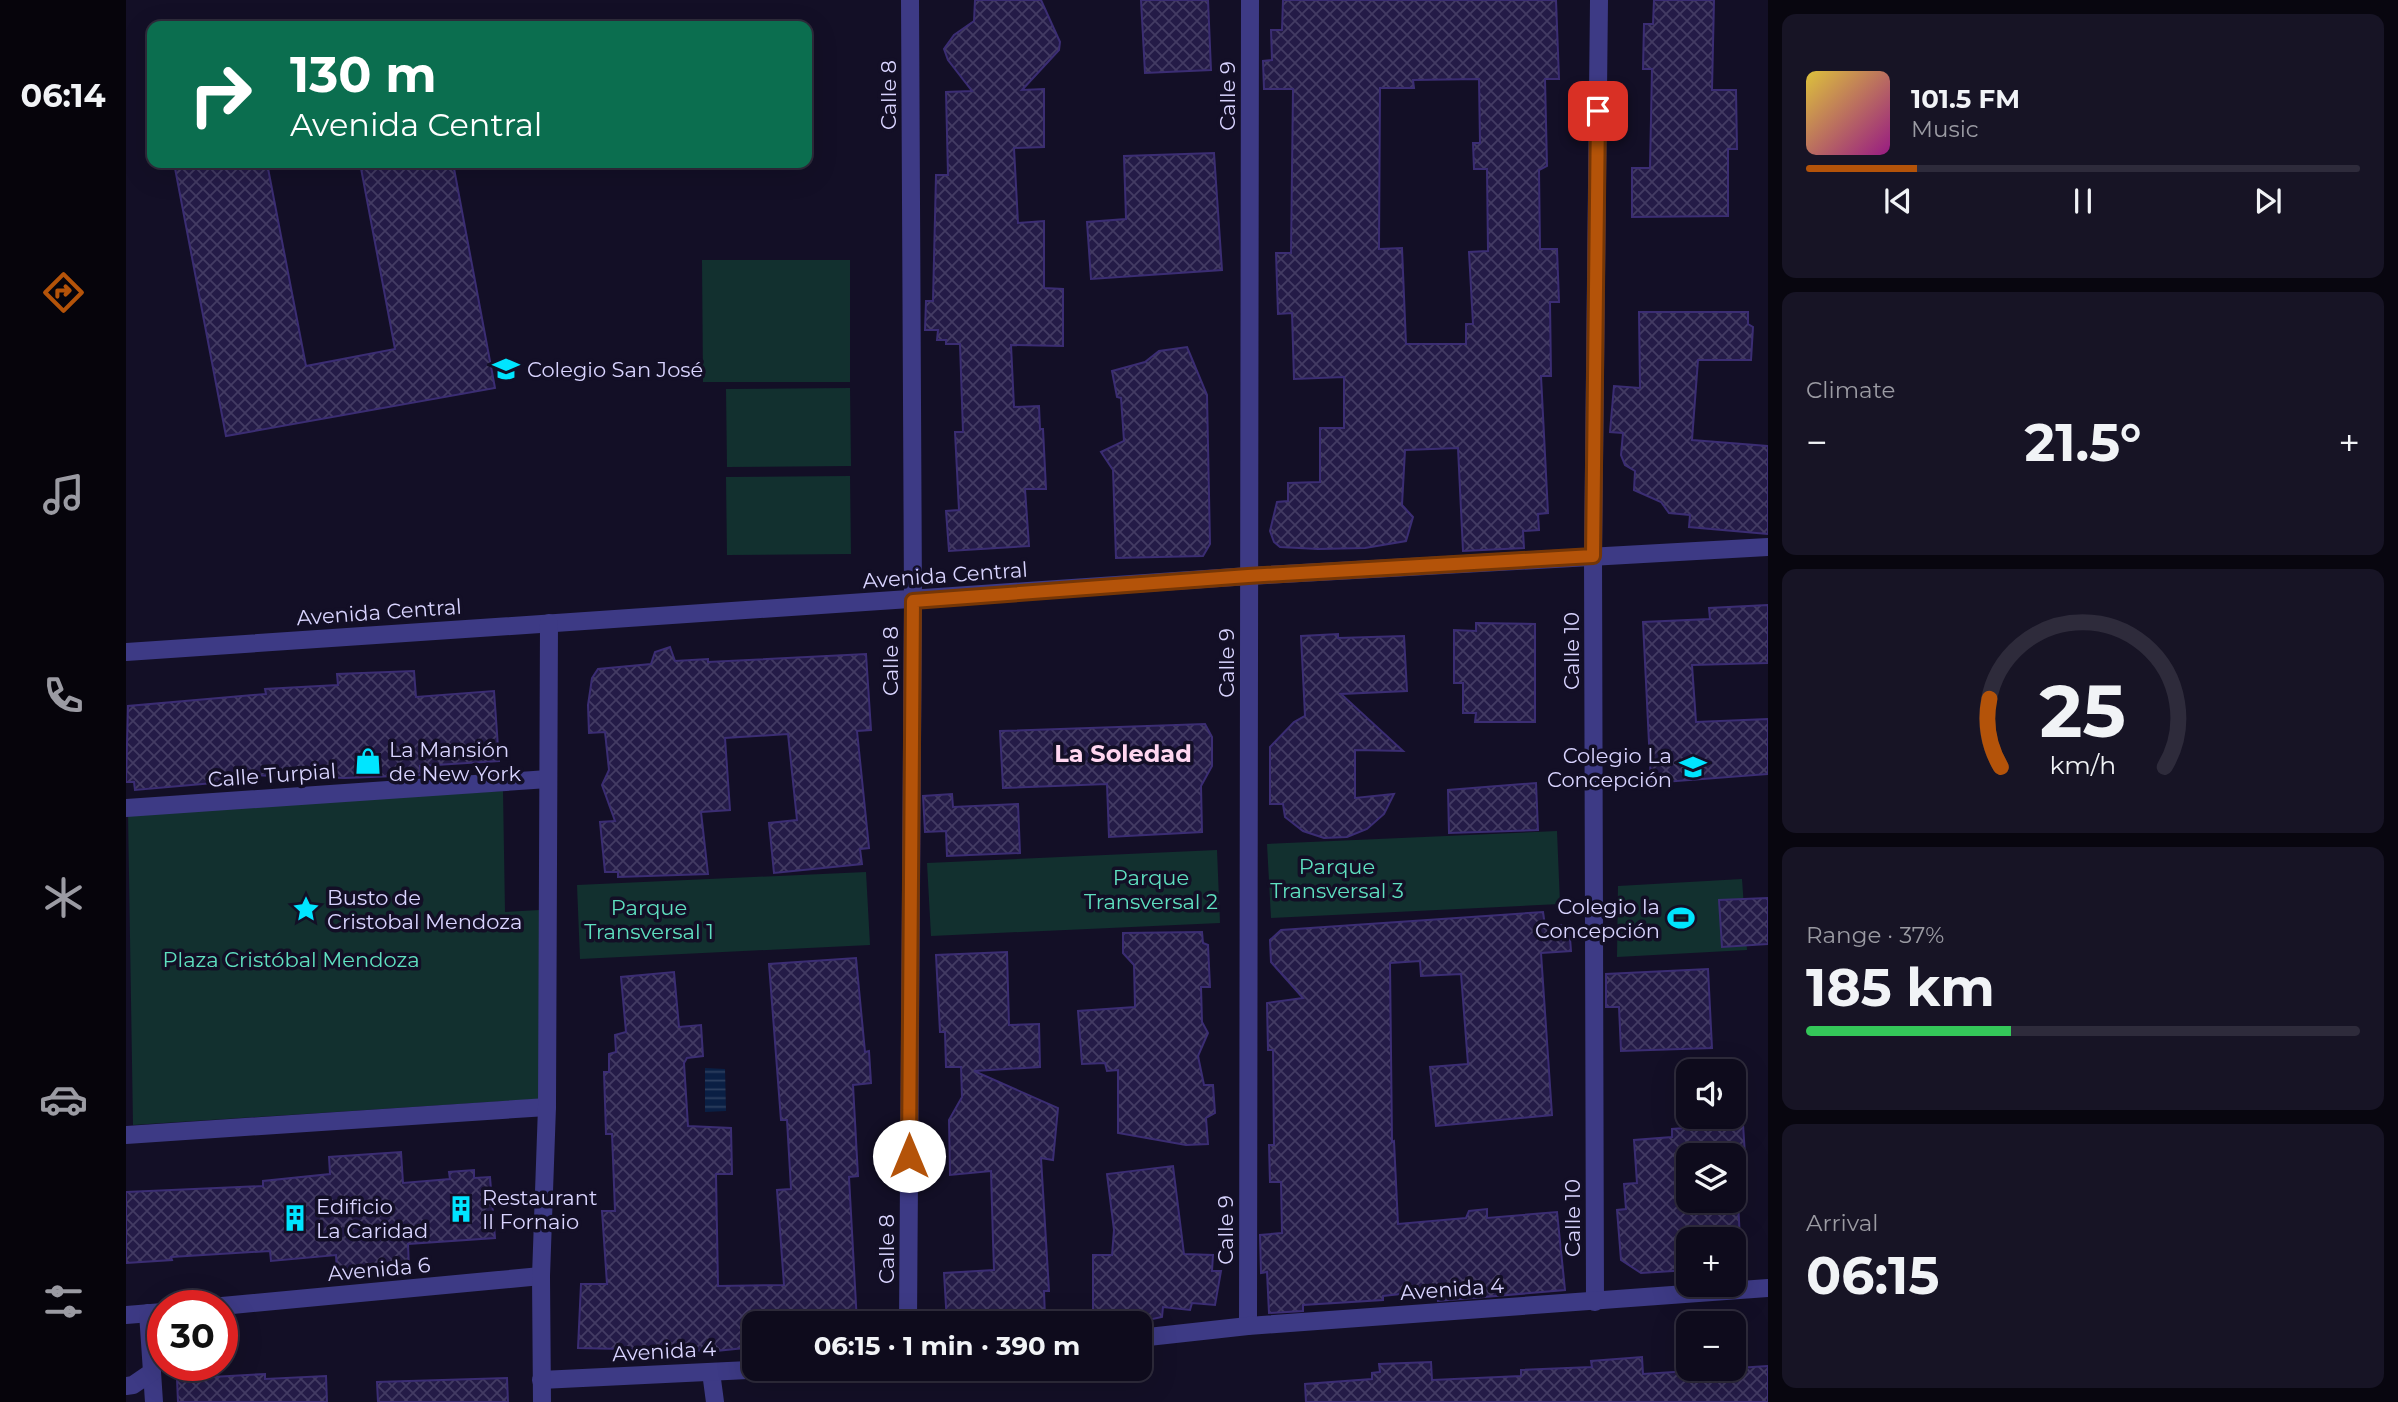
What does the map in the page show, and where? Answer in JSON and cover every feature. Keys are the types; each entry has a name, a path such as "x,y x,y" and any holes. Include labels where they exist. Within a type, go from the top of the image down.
{"street":[{"name":"Calle 8","path":"908,1311 913,601 910,0"},
{"name":"Calle 9","path":"1248,1326 1250,0"},
{"name":"Calle 10","path":"1595,1302 1593,556 1599,0"},
{"name":"Avenida Central","path":"126,652 913,601 1248,576 1768,547"},
{"path":"542,1402 541,1276 547,1107 549,623"},
{"name":"Calle Turpial","path":"126,808 548,779"},
{"path":"126,1135 547,1107"},
{"name":"Avenida 6","path":"238,1304 541,1276"},
{"name":"Avenida 4","path":"1152,1337 1248,1326 1768,1288"},
{"path":"126,1315 147,1314"},
{"name":"Avenida 4","path":"541,1380 742,1370"},
{"path":"711,1372 715,1402"},
{"path":"126,1386 133,1385 147,1375"},
{"path":"153,1381 154,1402"}],"green space":[{"path":"702,260 850,260 850,382 703,382"},
{"path":"850,388 851,466 727,467 726,389"},
{"path":"850,476 851,554 727,555 726,477"},
{"name":"Plaza Cristóbal Mendoza","path":"503,791 505,912 540,910 539,1099 133,1125 128,812"},
{"name":"Parque Transversal 3","path":"1557,831 1560,904 1271,918 1267,844"},
{"name":"Parque Transversal 2","path":"1217,850 1220,923 931,936 927,863"},
{"name":"Parque Transversal 1","path":"866,872 870,945 580,959 577,885"},
{"name":"Colegio la Concepción","path":"1742,879 1747,950 1617,957 1618,886"}],"water":[{"path":"705,1068 725,1069 726,1111 705,1112"}],"building":[{"path":"975,0 1041,0 1060,42 1059,50 1022,90 1044,89 1044,147 1014,148 1018,223 1044,221 1044,288 1063,289 1063,346 1011,345 1014,407 1039,406 1040,429 1043,429 1046,489 1025,489 1029,546 949,551 946,511 959,510 955,432 963,432 960,344 946,344 946,340 937,340 938,330 925,330 926,301 933,301 936,175 948,175 946,92 972,91 948,60 944,49 954,35 974,21"},
{"path":"1141,0 1208,0 1211,70 1145,73"},
{"path":"1283,0 1556,0 1559,79 1545,79 1547,166 1539,170 1540,249 1557,249 1559,302 1550,302 1551,376 1541,376 1548,513 1538,514 1539,530 1523,531 1524,548 1463,551 1458,448 1405,450 1402,505 1413,517 1406,541 1365,548 1318,549 1280,547 1274,542 1270,531 1277,502 1288,501 1288,483 1320,482 1320,428 1344,428 1344,377 1294,379 1292,313 1278,314 1276,253 1291,253 1293,89 1264,89 1263,61 1272,60 1271,30 1282,30","holes":["1479,79 1480,143 1473,143 1474,169 1487,169 1488,251 1469,252 1473,324 1466,324 1466,344 1406,344 1402,248 1379,249 1380,88 1414,88 1413,80"]},
{"path":"1654,0 1714,0 1712,90 1736,90 1737,149 1728,149 1728,216 1632,217 1632,168 1650,168 1652,69 1643,69 1644,24 1653,24"},
{"path":"1214,153 1222,270 1091,279 1087,222 1126,219 1124,156"},
{"path":"175,168 268,168 306,366 395,349 361,168 454,168 495,388 226,436"},
{"path":"1639,312 1748,312 1748,324 1753,327 1751,360 1698,360 1692,440 1768,446 1768,534 1689,527 1690,515 1669,513 1661,502 1634,490 1635,471 1625,465 1621,455 1623,433 1610,432 1614,386 1640,388"},
{"path":"1187,347 1207,395 1210,544 1203,556 1116,558 1113,470 1101,452 1124,441 1121,398 1117,397 1112,371 1145,362 1159,351"},
{"name":"Colegio La Concepción","path":"1768,605 1768,663 1692,665 1696,722 1768,719 1768,774 1651,783 1643,622 1710,619 1709,608"},
{"path":"1476,623 1535,624 1535,722 1475,722 1476,713 1463,713 1463,683 1454,683 1454,630 1476,631"},
{"path":"1338,634 1338,638 1404,636 1407,691 1341,694 1403,751 1355,750 1355,798 1394,794 1384,814 1367,829 1347,837 1324,838 1303,831 1285,817 1283,804 1270,804 1270,747 1294,722 1305,716 1301,636"},
{"path":"670,647 675,661 708,659 708,662 866,654 871,730 857,731 869,848 860,849 862,864 774,873 769,823 797,820 788,734 725,738 730,810 701,812 708,874 618,877 618,872 605,872 600,822 615,821 602,785 609,770 605,732 589,733 588,705 592,678 598,669 651,664 655,652"},
{"path":"414,671 416,697 494,691 499,761 420,766 421,775 345,778 246,775 247,780 135,790 134,782 126,782 128,706 266,694 265,689 338,685 337,674"},
{"path":"1205,724 1212,737 1212,766 1201,786 1202,832 1109,837 1107,784 1003,788 1000,731"},
{"path":"1536,783 1538,830 1449,833 1448,790"},
{"path":"952,794 953,807 1018,804 1020,853 947,856 946,831 925,832 923,796"},
{"path":"1768,898 1768,944 1722,947 1719,900"},
{"path":"1543,912 1545,926 1569,925 1571,951 1541,953 1552,1115 1436,1126 1430,1067 1468,1064 1461,974 1421,976 1420,961 1390,963 1392,1142 1394,1141 1398,1224 1466,1218 1469,1211 1487,1209 1487,1218 1557,1212 1565,1290 1438,1301 1437,1290 1383,1296 1383,1300 1303,1305 1303,1311 1269,1313 1267,1272 1261,1273 1260,1235 1282,1233 1281,1182 1270,1182 1269,1145 1274,1145 1273,1050 1268,1050 1267,1003 1303,998 1271,962 1270,940 1281,930"},
{"path":"1202,932 1203,943 1208,945 1210,987 1201,987 1202,1022 1208,1033 1198,1056 1204,1085 1213,1085 1215,1113 1206,1118 1208,1144 1186,1145 1118,1133 1118,1070 1107,1071 1105,1063 1082,1064 1078,1011 1135,1007 1134,965 1123,953 1123,933"},
{"path":"1007,952 1009,1025 1039,1024 1040,1067 974,1071 1058,1108 1053,1160 1041,1158 1049,1291 1044,1291 1045,1311 946,1311 944,1273 994,1270 991,1171 950,1175 949,1120 962,1097 961,1067 946,1067 945,1032 940,1032 936,955"},
{"path":"856,958 865,1052 869,1051 871,1083 853,1085 858,1176 849,1177 856,1311 742,1311 742,1348 716,1351 578,1348 581,1284 607,1284 602,1211 615,1211 612,1134 606,1134 604,1072 609,1072 609,1054 616,1052 615,1035 626,1032 621,977 674,972 679,1027 701,1025 703,1056 687,1058 684,1063 688,1126 731,1128 732,1174 716,1174 718,1286 784,1285 777,1190 791,1189 787,1120 781,1120 769,964"},
{"path":"1708,969 1712,1048 1621,1051 1619,1007 1606,1007 1606,974"},
{"path":"1672,1129 1743,1129 1744,1143 1676,1143 1676,1213 1739,1213 1739,1227 1676,1227 1676,1271 1641,1273 1621,1260 1617,1210 1626,1209 1624,1184 1637,1183 1634,1140 1672,1137"},
{"path":"401,1152 403,1183 450,1179 449,1172 474,1170 474,1178 490,1177 495,1238 408,1244 409,1268 337,1273 336,1255 271,1261 270,1251 171,1257 172,1260 126,1263 126,1192 263,1186 263,1181 330,1174 329,1157"},
{"path":"1173,1166 1184,1254 1213,1255 1212,1271 1221,1271 1215,1305 1192,1303 1190,1310 1163,1307 1162,1317 1152,1319 1152,1311 1093,1311 1093,1255 1112,1255 1114,1230 1107,1174"},
{"path":"1642,1357 1643,1374 1676,1372 1676,1381 1746,1381 1746,1367 1768,1366 1768,1402 1306,1402 1305,1384 1372,1379 1372,1373 1380,1372 1379,1364 1431,1362 1432,1380 1521,1376 1521,1370 1592,1367 1591,1361"},
{"path":"265,1374 265,1379 326,1376 327,1402 178,1402 177,1381 238,1381 238,1376"},
{"path":"507,1378 508,1402 378,1402 377,1382"}],"place":[{"name":"Colegio San José","path":"506,369"},
{"name":"La Mansión de New York","path":"368,761"},
{"name":"Colegio La Concepción","path":"1693,767"},
{"name":"Busto de Cristobal Mendoza","path":"306,909"},
{"name":"Colegio la Concepción","path":"1681,918"},
{"name":"Restaurant Il Fornaio","path":"461,1209"},
{"name":"Edificio La Caridad","path":"295,1218"}],"district":[{"name":"La Soledad","path":"1123,753"}],"route":[{"path":"909,1156 913,601 1248,576 1593,556 1598,111"}]}
